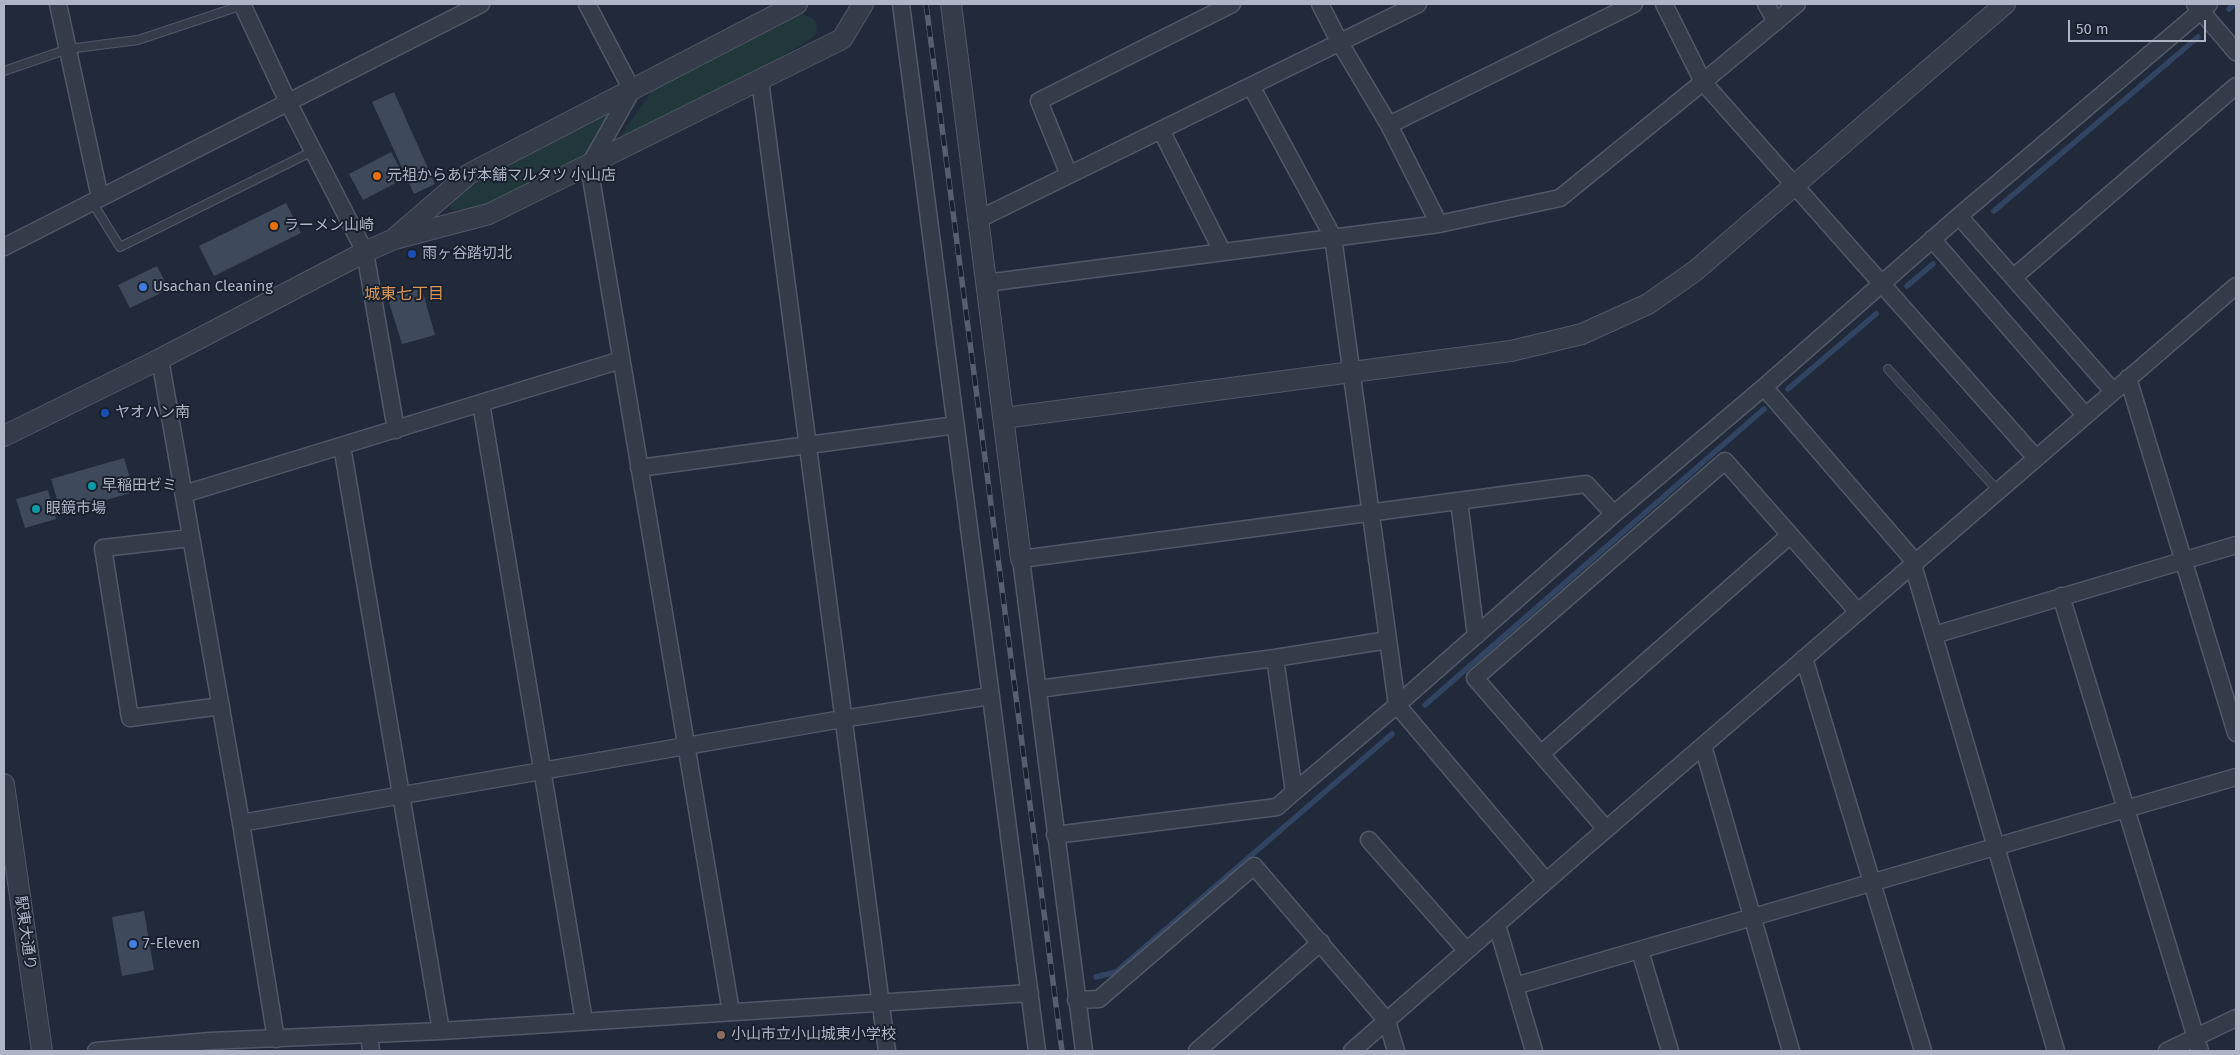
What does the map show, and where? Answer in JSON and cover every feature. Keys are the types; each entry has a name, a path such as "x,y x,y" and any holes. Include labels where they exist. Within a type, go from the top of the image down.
{"street":[{"path":"58,4 96,200"},
{"path":"242,4 288,102 365,252 396,430"},
{"path":"4,247 481,4"},
{"path":"587,4 632,90"},
{"path":"394,239 469,174 797,4"},
{"path":"4,436 160,359 365,252 394,239 489,214 842,39 863,4"},
{"path":"901,4 1037,1051"},
{"path":"951,4 1055,836 1084,1051"},
{"path":"1069,175 1039,101 1232,4"},
{"path":"1320,4 1340,43 1389,125 1439,224"},
{"path":"977,220 1418,4"},
{"path":"1389,125 1634,4"},
{"path":"1664,4 1703,82 2036,458"},
{"path":"1766,4 1776,22"},
{"path":"986,282 1439,224 1560,198 1797,4"},
{"path":"1004,418 1511,351 1582,334 1648,304 1695,271 2005,4"},
{"path":"1055,836 1277,806 1397,705 1614,514 1764,387 2201,6 2236,52"},
{"path":"760,80 886,1051"},
{"path":"1251,86 1332,237 1397,705 1546,881"},
{"path":"2014,277 2236,86"},
{"path":"632,90 589,166 731,1012"},
{"path":"1161,130 1222,251"},
{"path":"1959,216 2112,390"},
{"path":"1932,240 2085,415"},
{"path":"1352,1051 1466,950 1915,564 2112,390 2236,286"},
{"path":"160,359 241,823 276,1039"},
{"path":"184,494 621,360"},
{"path":"2128,378 2236,733"},
{"path":"1764,387 1915,564 2056,1051"},
{"path":"481,403 584,1021"},
{"path":"639,468 956,425"},
{"path":"342,446 441,1031"},
{"path":"1606,829 1475,678 1725,460 1858,612"},
{"path":"1021,559 1586,484 1614,514"},
{"path":"1459,501 1476,636"},
{"path":"1541,754 1790,536"},
{"path":"191,538 103,548 130,718 221,706"},
{"path":"1934,635 2236,545"},
{"path":"2061,596 2125,811 2198,1045"},
{"path":"1038,689 1275,658 1388,640"},
{"path":"1275,658 1294,792"},
{"path":"1804,658 1924,1051"},
{"path":"241,823 842,718 990,696"},
{"path":"1703,746 1792,1051"},
{"path":"1515,986 1753,918 1872,881 2125,811 2236,777"},
{"name":"駅東大通り","path":"4,784 42,1051"},
{"path":"1369,840 1466,950"},
{"path":"1076,1000 1099,999 1254,866 1387,1021 1396,1051"},
{"path":"1497,925 1534,1051"},
{"path":"1198,1051 1321,942"},
{"path":"1640,951 1670,1051"},
{"path":"96,1051 211,1046 276,1039 441,1031 1030,993"},
{"path":"2167,1051 2198,1045 2236,1018"},
{"path":"369,1034 371,1051"}],"lane":[{"path":"4,71 68,49 138,40 242,4"},
{"path":"96,200 120,247 313,151"},
{"path":"1888,369 1998,491"}],"green space":[{"path":"800,14 815,21 817,31 815,36 770,64 624,137 621,135 652,91"},
{"path":"615,109 584,157 479,208 453,210 450,208 451,204 470,187"}],"building":[{"path":"394,92 435,184 414,194 372,102"},
{"name":"元祖からあげ本舗マルタツ 小山店","path":"391,152 405,178 363,200 349,174"},
{"path":"286,203 301,233 214,276 199,246"},
{"name":"Usachan Cleaning","path":"157,266 169,289 130,308 118,285"},
{"path":"421,286 435,335 402,344 387,296"},
{"name":"早稲田ゼミ","path":"124,458 134,492 61,513 51,479"},
{"name":"眼鏡市場","path":"48,490 56,519 25,528 16,499"},
{"name":"7-Eleven","path":"144,911 154,970 122,976 112,917"}],"waterway":[{"path":"2229,9 2234,4"},
{"path":"1994,211 2198,37"},
{"path":"1907,286 1933,264"},
{"path":"1788,389 1876,314"},
{"path":"1425,705 1764,409"},
{"path":"1096,977 1116,972 1392,734"}],"railway":[{"path":"926,4 1062,1051"}],"place":[{"name":"元祖からあげ本舗マルタツ 小山店","path":"377,176"},
{"name":"ラーメン山崎","path":"274,226"},
{"name":"雨ヶ谷踏切北","path":"412,254"},
{"name":"Usachan Cleaning","path":"143,287"},
{"name":"ヤオハン南","path":"105,413"},
{"name":"早稲田ゼミ","path":"92,486"},
{"name":"眼鏡市場","path":"36,509"},
{"name":"7-Eleven","path":"133,944"},
{"name":"小山市立小山城東小学校","path":"721,1035"}],"district":[{"name":"城東七丁目","path":"404,295"}]}
